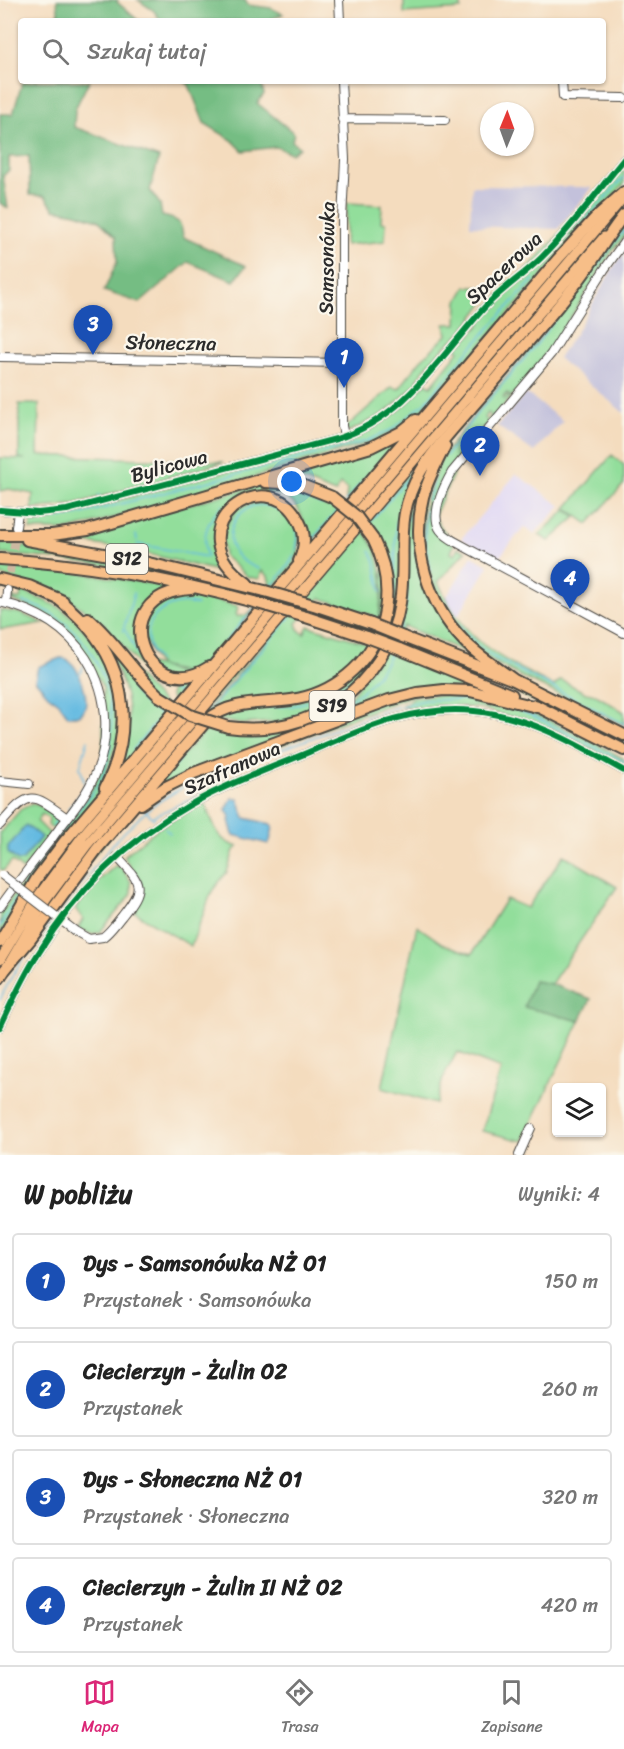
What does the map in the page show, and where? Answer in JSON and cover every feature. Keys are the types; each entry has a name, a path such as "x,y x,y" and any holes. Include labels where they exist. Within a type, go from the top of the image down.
{"highway":[{"path":"0,942 37,878 94,807 573,242 624,192"},
{"path":"616,224 624,215"},
{"name":"S19","path":"57,598 77,610 100,630 159,696 190,716 228,727 264,729 304,720 337,703 369,674 386,648 398,614 402,582 402,531 410,495 426,463 579,280 616,224"},
{"path":"0,535 74,533 371,447 401,432 441,398"},
{"path":"456,426 435,465 424,495 420,522 421,558 429,588 456,632 476,652 514,681"},
{"path":"2,975 30,940 77,873 198,730 218,713 242,704 291,700 315,694 340,681 359,664 376,639 386,608 385,571 373,539 356,516 332,496 308,486 283,482 261,483 230,489"},
{"path":"252,587 229,569 218,545 219,530 224,517 233,507 248,499 262,497 274,499 287,506 297,517 302,529 304,544 301,556 291,574"},
{"name":"S12","path":"0,535 136,560 252,587 317,606 403,636 514,681 624,735"},
{"name":"S12","path":"0,559 64,564 148,576 306,617 367,637 478,680 541,708 624,750"},
{"path":"0,579 29,586 57,598 87,626 103,648 115,672 122,696 124,717 121,746 111,777 94,807"},
{"path":"201,588 173,591 154,600 141,619 140,641 145,655 153,665 174,675 189,676 198,673 221,658"},
{"path":"118,823 152,796 188,776 396,698 431,691 458,690 483,693 541,708"}],"main road":[{"path":"0,960 39,895 90,828 624,197"},
{"path":"2,975 46,900 87,845 616,224"}],"street":[{"path":"339,0 340,18"},
{"name":"Samsonówka","path":"341,84 345,159 342,219 342,426 344,436"},
{"path":"562,84 563,97 624,98"},
{"path":"342,119 446,120"},
{"name":"Spacerowa","path":"344,436 376,421 406,399 484,308 529,270 555,243 624,159"},
{"path":"624,242 551,354 452,472 442,493 437,520 442,532 454,541 624,633"},
{"name":"Słoneczna","path":"0,357 342,363"},
{"name":"Bylicowa","path":"0,510 47,513 72,508 344,436"},
{"path":"16,527 18,512"},
{"path":"0,907 90,785 103,753 106,720 101,690 89,663 67,634 40,615 3,603 7,590"},
{"name":"Szafranowa","path":"0,1027 44,944 82,894 117,857 150,831 190,805 364,728 394,717 424,711 461,710 498,714 532,724 624,771"},
{"path":"0,781 29,784"},
{"path":"0,825 20,802 30,798 44,802 67,818"},
{"path":"1,874 75,931 89,939 103,937 135,899 138,888 136,879 117,857"},
{"path":"519,1155 531,1128"}],"shaded area":[{"path":"472,186 592,188 558,229 470,226"},
{"path":"624,253 624,413 558,358"},
{"path":"526,393 563,421 534,452 497,426"},
{"path":"516,474 561,506 534,534 524,527 497,560 461,539"},
{"path":"472,556 489,566 457,617 446,598"}],"green space":[{"path":"57,0 118,0 117,2 136,18 59,18"},
{"path":"138,0 245,0 248,5 271,8 283,14 274,18 159,18 154,11"},
{"path":"404,0 461,0 461,9 404,13"},
{"path":"22,84 88,84 75,109 74,127 159,158 150,190 160,204 162,216 171,218 180,224 183,237 246,266 234,281 188,262 140,303 104,291 117,262 116,237 98,220 54,209 45,196 30,195 29,156 9,157 9,170 3,176 8,208 0,203 0,114 13,114"},
{"path":"261,84 264,94 257,103 294,133 292,141 300,148 291,153 276,147 243,151 232,140 204,123 189,85"},
{"path":"624,165 624,184 435,397 409,423 376,441 121,516 68,530 30,530 32,520 28,519 20,527 23,517 62,515 352,437 374,427 405,405 426,383 431,386 459,351 455,347 472,334 481,323 479,321 484,312 506,292"},
{"path":"347,203 382,205 381,222 386,223 385,241 345,245"},
{"path":"624,203 29,922 0,972 8,950 65,863"},
{"path":"624,224 624,237 611,253 552,347 511,397 507,393 503,397 504,399 507,396 510,398 491,420 489,419 491,415 488,413 485,418 489,422 463,448 434,517 454,545 451,553 455,555 458,548 466,551 438,582 448,603 471,634 500,657 554,686 561,680 586,693 596,695 624,712 624,725 522,677 492,661 472,646 438,601 423,548 426,498 442,457 477,411 554,321"},
{"path":"581,270 409,488 398,599 393,621 378,655 362,676 326,705 290,721 241,724 214,719 229,710 315,697 376,645 385,559 373,529 367,521"},
{"path":"466,287 498,288 460,334 429,363 417,380 419,382 384,414 350,431 345,430 392,387 399,389 420,361 447,335 445,324 457,324 458,301"},
{"path":"19,404 39,404 38,455 224,462 71,505 32,509 33,494 9,489 0,491 0,458 25,459 19,458"},
{"path":"404,434 348,501 346,500 347,489 340,484 335,493 303,480 278,478"},
{"path":"612,455 624,465 624,484 588,524 566,508"},
{"path":"431,461 422,492 423,579 475,656 404,626 391,654 484,690 435,687 143,797 209,727 249,732 347,701 396,634 403,609 406,522 415,495"},
{"path":"282,483 331,499 326,507 344,508 308,546 303,519 299,510 287,498 265,493 240,499 214,541 218,558 226,573 136,551 67,540 68,537 260,485"},
{"path":"261,500 281,505 300,529 299,554 292,567 207,665 200,669 176,673 158,665 143,638 146,617 161,599 183,592 238,606 236,616 242,616 256,606 264,594 270,584 268,576 262,571 259,579 248,577 224,556 222,532 237,508"},
{"path":"566,510 576,517 549,541 539,535"},
{"path":"362,527 376,551 382,574 383,596 372,638 360,656 327,684 306,693 242,700 220,707 42,916 93,846","holes":["320,598 374,616 366,643 308,626 304,634 299,630 297,623"]},
{"path":"0,542 140,565 261,595 259,598 195,582 98,564 0,554"},
{"path":"0,565 38,566 171,587 159,593 143,609 138,618 136,639 146,663 200,676 178,703 170,697 171,690 168,686 162,691 104,624 65,597 0,575"},
{"path":"22,591 59,607 74,619 99,647 115,683 119,736 103,784 95,799 0,934 1,912 74,816 94,785 103,761 103,687 62,627 46,615 12,600 12,592 14,599 20,599"},
{"path":"0,610 19,613 44,623 0,629"},
{"path":"100,636 168,708 113,780 126,739 127,701 121,679"},
{"path":"400,640 528,693 624,740 624,744 491,680 399,643"},
{"path":"457,693 524,709 587,738 624,759 624,767 558,732 480,708 454,706 416,710 401,706 414,697"},
{"path":"200,803 205,804 220,836 238,847 234,850 227,872 212,891 191,946 134,912 137,911 134,907 139,898 141,884 124,856 162,825"},
{"path":"32,804 56,815 59,823 55,828 51,828 48,825 49,819 42,814 37,821 50,834 23,870 12,861 3,871 0,869 0,833 21,809"},
{"path":"564,855 617,887 551,984 534,981 525,1007 580,1021 523,1141 482,1131 501,1069 457,1052 443,1078 436,1104 382,1088 417,926 443,944 472,954 506,899 527,908"},
{"path":"115,866 121,867 131,882 131,895 100,932 91,934 78,928 83,919 75,908 96,883"},
{"path":"534,981 551,984 591,999 580,1021 524,1007"}],"water":[{"path":"60,658 67,659 81,678 86,701 85,708 78,716 68,716 59,703 48,695 35,680 38,667"},
{"path":"232,798 238,799 245,818 271,824 273,827 268,844 233,835 229,820 231,818 226,810"},
{"path":"26,825 41,837 23,860 18,861 8,853 8,847"}],"waterway":[{"path":"577,230 624,177"},
{"path":"588,277 624,230"},
{"path":"26,519 51,519 77,515 367,441 393,429 427,401 471,348 534,279"},
{"path":"446,456 475,416 536,345 577,290"},
{"path":"368,524 412,473 407,487"},
{"path":"345,502 367,476"},
{"path":"428,500 435,479"},
{"path":"409,520 422,481"},
{"path":"282,493 303,497 323,505"},
{"path":"137,544 207,557 205,550 207,529 223,505"},
{"path":"259,569 244,561 232,547 230,539 234,523 244,511 259,505 286,512"},
{"path":"311,541 340,508"},
{"path":"426,510 425,536 430,571"},
{"path":"394,605 396,526 400,512"},
{"path":"271,587 292,561 297,547 297,529"},
{"path":"306,597 361,532"},
{"path":"136,535 137,540"},
{"path":"370,550 375,561 381,592"},
{"path":"399,630 406,603 407,585"},
{"path":"123,631 134,593"},
{"path":"23,602 45,610 67,625 84,643 97,664 106,686 111,711 111,735 107,760 99,784 51,846 23,888"},
{"path":"159,661 151,650 148,639 153,618 171,605 183,603 197,605"},
{"path":"204,664 255,607"},
{"path":"208,712 290,617"},
{"path":"452,619 477,645 493,657 624,724"},
{"path":"125,630 143,664 179,694"},
{"path":"313,723 348,702 370,684 391,651"},
{"path":"338,688 360,675 376,654"},
{"path":"79,676 84,665"},
{"path":"174,701 190,682"},
{"path":"132,688 145,704 161,715"},
{"path":"310,701 323,696"},
{"path":"233,702 245,699"},
{"path":"57,914 117,839 153,805 190,783 390,709 425,700 477,699 500,704"},
{"path":"266,707 292,706 306,702"},
{"path":"505,705 533,716 624,762"},
{"path":"133,750 169,707"},
{"path":"298,752 366,722"},
{"path":"68,809 85,784 80,767 88,740"},
{"path":"175,766 181,758"},
{"path":"152,817 200,795"},
{"path":"144,809 154,819"},
{"path":"53,826 56,820"},
{"path":"165,829 170,833"},
{"path":"0,926 20,892"},
{"path":"0,1000 24,957 54,918"}],"tunnel":[{"path":"8,585 16,532"}],"cycle path":[{"path":"0,510 38,513 67,510 336,439 382,417 419,385 491,301 553,246 624,159"},
{"path":"0,1027 27,972 68,910 123,852 165,820 202,798 349,735 409,715 452,710 474,711 533,725 570,741 624,771"}],"place":[{"name":"Dys - Słoneczna NŻ 01","path":"93,355"},
{"name":"Dys - Samsonówka NŻ 01","path":"344,388"},
{"name":"Ciecierzyn - Żulin 02","path":"480,476"},
{"name":"Ciecierzyn - Żulin II NŻ 02","path":"570,609"}]}
